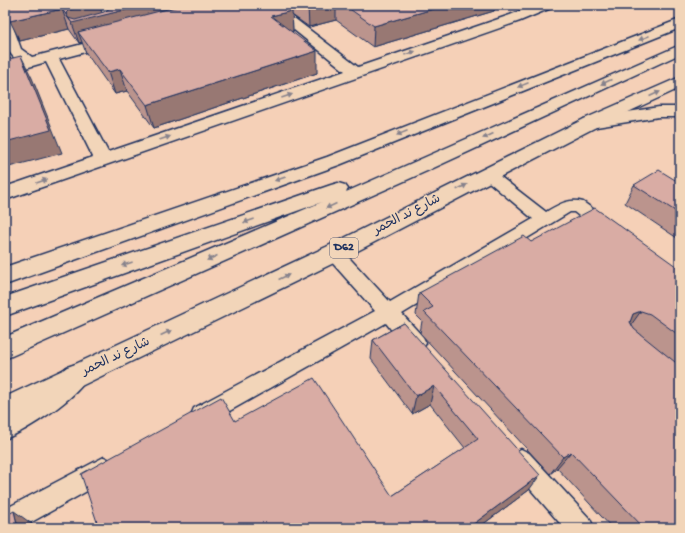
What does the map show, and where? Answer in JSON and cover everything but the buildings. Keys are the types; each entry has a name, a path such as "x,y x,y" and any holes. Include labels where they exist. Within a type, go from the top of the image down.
{"main road":[{"path":"88,32 107,27 114,22 102,5"},
{"path":"269,5 355,72"},
{"path":"5,194 355,72 516,11 546,5"},
{"path":"5,276 333,161 680,23"},
{"path":"5,24 15,51 30,63"},
{"path":"5,69 128,36"},
{"path":"15,51 30,48"},
{"path":"5,348 420,167 680,48"},
{"path":"51,57 103,160"},
{"name":"شارع ند الحمر","path":"5,410 334,253 590,123 680,82"},
{"path":"590,123 659,112 680,112"},
{"path":"5,307 322,193 420,167"},
{"path":"5,426 45,401 76,375"}],"lane":[{"path":"488,174 545,220"},
{"path":"186,424 388,313 566,207 577,206 617,235"},
{"path":"334,253 430,359"},
{"path":"508,446 581,528"},
{"path":"5,523 123,458"}]}
